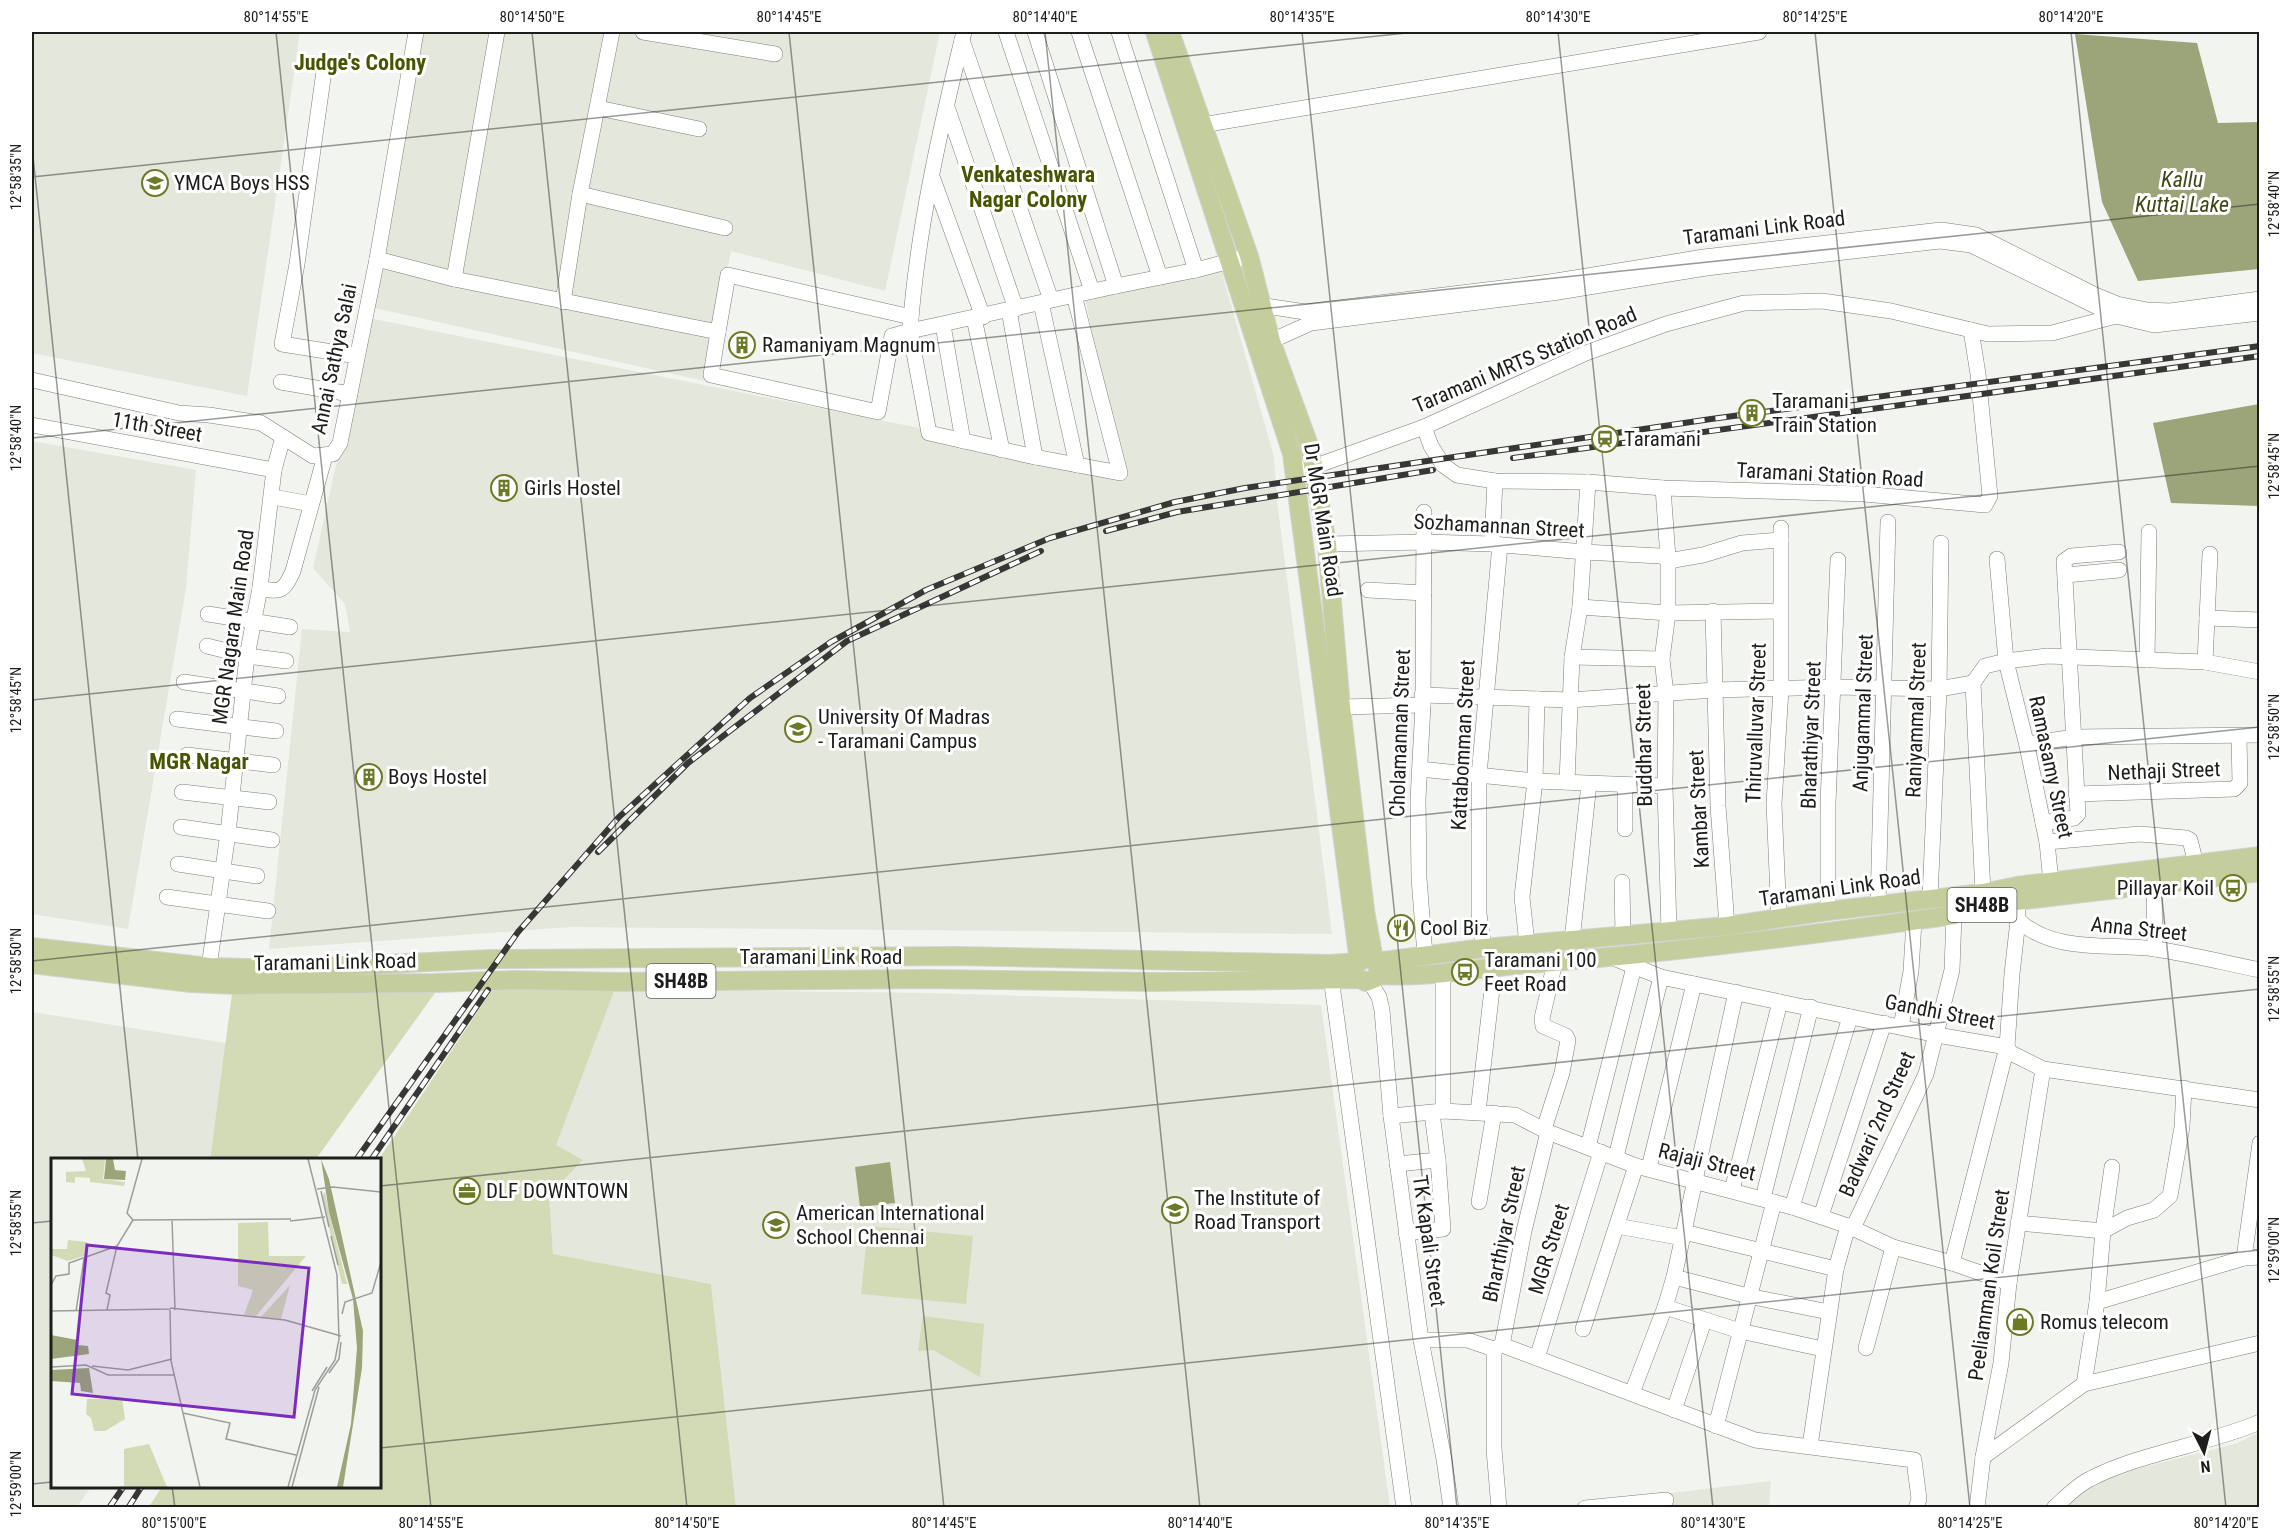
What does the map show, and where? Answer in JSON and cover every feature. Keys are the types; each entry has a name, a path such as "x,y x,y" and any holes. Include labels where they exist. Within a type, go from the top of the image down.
{"main road":[{"name":"Dr MGR Main Road","path":"1155,32 1292,454 1368,969"},
{"name":"Dr MGR Main Road","path":"1170,32 1249,256 1260,305 1310,448 1327,544 1341,707 1365,910 1368,969"},
{"name":"Taramani Link Road","path":"32,964 169,981 238,985 514,980 620,982 926,979 1141,982 1368,969 1443,972 1611,957 1914,921 1954,915 1974,906 2050,882 2259,856"},
{"name":"Taramani Link Road","path":"1368,969 1425,955 1727,926 1930,898 2154,883 2259,872"},
{"name":"Taramani Link Road","path":"32,947 209,967 279,969 492,959 945,956 1330,972"}],"street":[{"name":"Annai Sathya Salai","path":"32,380 179,413 219,416 261,423 313,456 333,454 340,443 350,394 416,32"},
{"path":"454,279 497,32"},
{"path":"563,302 580,194 612,32"},
{"path":"644,32 775,54"},
{"path":"1006,32 1092,291"},
{"path":"1035,32 1116,285"},
{"path":"1079,32 1160,277"},
{"path":"1119,32 1196,270"},
{"path":"1202,126 1759,32"},
{"path":"963,36 932,177 910,324 929,433 1035,458 1120,473 1074,295"},
{"path":"963,36 1046,302 1077,465"},
{"path":"326,64 297,264 282,344 357,356"},
{"path":"947,107 1012,309 1035,458"},
{"path":"598,108 699,129"},
{"path":"932,177 979,317 1002,450"},
{"path":"580,194 725,228"},
{"name":"Taramani Link Road","path":"1260,305 1305,312 1550,282 1704,257 1941,230 1976,235 2095,295 2116,310 2170,311 2259,299"},
{"name":"Taramani Link Road","path":"1272,341 1311,323 1552,293 1706,268 1940,241 1971,245 2154,325 2259,313"},
{"path":"910,324 892,336 878,412 711,375 728,275 910,324 943,325 1116,285 1196,270 1249,256"},
{"path":"376,259 454,279 718,332"},
{"name":"Taramani MRTS Station Road","path":"1294,469 1313,467 1424,427 1586,353 1666,324 1744,303 1822,301 1891,311 1988,334 2052,333 2116,310"},
{"path":"943,325 963,441"},
{"name":"Taramani Station Road","path":"1424,427 1431,446 1443,465 1457,476 1495,481 1588,482 1663,488 1864,495 1985,505 1990,496 1978,374 1971,330"},
{"path":"281,382 350,394"},
{"name":"11th Street","path":"32,425 274,470"},
{"name":"MGR Nagara Main Road","path":"209,967 228,833 247,656 260,588 273,497 274,470 283,437"},
{"path":"260,588 274,591 282,589 288,582 325,456"},
{"name":"Kattabomman Street","path":"1484,948 1479,914 1479,775 1496,544 1495,481"},
{"path":"1567,782 1572,657 1580,607 1588,482"},
{"name":"Buddhar Street","path":"1663,488 1668,558 1668,613 1662,659 1666,694 1665,786 1670,932"},
{"path":"273,497 311,504"},
{"name":"Cholamannan Street","path":"1424,512 1419,878 1425,955"},
{"name":"Anjugammal Street","path":"1878,905 1888,522"},
{"path":"2147,660 2149,532"},
{"name":"Sozhamannan Street","path":"1327,544 1425,542 1496,544 1690,558 1781,534"},
{"name":"Thiruvalluvar Street","path":"1779,919 1774,804 1781,689 1781,534"},
{"name":"Raniyammal Street","path":"1930,898 1939,689 1941,543"},
{"path":"2043,823 2076,818 2078,814 2064,561 2068,557 2119,552"},
{"path":"2205,662 2210,554"},
{"name":"Ramasamy Street","path":"1997,559 2006,661 2047,842 2050,882"},
{"name":"Bharathiyar Street","path":"1828,911 1828,803 1838,560"},
{"path":"2066,575 2119,570"},
{"path":"1368,590 1424,593"},
{"path":"1580,607 1668,613 1780,611"},
{"name":"Kambar Street","path":"1713,611 1718,806 1727,926"},
{"path":"208,614 290,627"},
{"path":"2207,618 2259,620"},
{"path":"207,646 247,656 286,661"},
{"path":"1983,893 1973,683 1985,666 2047,656 2205,662 2259,672"},
{"path":"1572,657 1662,659"},
{"path":"184,682 278,696"},
{"path":"1341,707 1485,697 1570,700 1715,690 1834,687 1939,689 1973,683"},
{"path":"1527,944 1522,897 1535,781 1537,699"},
{"path":"177,719 276,731"},
{"path":"2026,744 2074,737 2259,735"},
{"name":"Nethaji Street","path":"2076,794 2234,789 2240,783 2239,737"},
{"path":"187,755 273,765"},
{"path":"1420,769 1535,781 1665,786"},
{"path":"1572,940 1589,784"},
{"path":"1625,785 1625,829"},
{"path":"182,792 269,802"},
{"path":"182,827 272,840"},
{"path":"2047,842 2140,834 2186,838 2190,840 2196,864"},
{"path":"178,864 257,876"},
{"path":"1622,882 1623,936"},
{"path":"2154,883 2155,949"},
{"path":"1952,1263 2007,1047 2012,974 2019,920 2017,893"},
{"path":"167,897 268,911"},
{"name":"Badwari 2nd Street","path":"1810,1446 1836,1269 1850,1227 1926,1074 1952,970 1954,915"},
{"name":"Anna Street","path":"2019,920 2026,927 2063,943 2155,949 2259,970"},
{"path":"1901,1027 1911,971 1914,921"},
{"name":"Gandhi Street","path":"1611,957 1661,977 1937,1035 2007,1047 2017,1057 2043,1069 2259,1100"},
{"name":"Bharthiyar Street","path":"1499,1508 1494,1449 1498,1347 1568,1040 1566,1036 1543,1026 1542,1018 1555,962"},
{"path":"1478,1112 1492,989 1489,967"},
{"path":"1601,1152 1634,967"},
{"name":"TK Kapali Street","path":"1368,969 1382,1010 1391,1116 1406,1233 1421,1340 1451,1508"},
{"path":"1330,972 1404,1508"},
{"path":"1406,1233 1443,1229 1438,1160 1438,1112 1443,972"},
{"path":"1601,1152 1661,977"},
{"path":"1583,1329 1617,1226 1642,1167 1694,984"},
{"path":"1632,1393 1674,1277 1736,992"},
{"path":"1732,1190 1780,1002"},
{"path":"1716,1426 1761,1252 1768,1200 1811,1007"},
{"path":"1792,1207 1850,1017"},
{"path":"1821,1216 1884,1023"},
{"name":"Peeliamman Koil Street","path":"1977,1508 1983,1457 2001,1363 2009,1283 2043,1069"},
{"path":"2018,1223 2103,1231 2127,1218 2154,1210 2170,1196 2182,1127 2184,1088"},
{"name":"Rajaji Street","path":"1391,1116 1438,1112 1515,1115 1546,1131 1642,1167 1821,1216 1893,1246 2009,1283"},
{"path":"1479,1202 1494,1113"},
{"path":"2097,1302 2252,1258 2259,1143"},
{"name":"MGR Street","path":"1537,1358 1601,1152"},
{"path":"1397,1164 1438,1160"},
{"path":"2084,1384 2097,1302 2103,1231 2112,1167"},
{"path":"1617,1226 1684,1235 1836,1269"},
{"path":"1866,1348 1893,1246"},
{"path":"1674,1277 1748,1296 1829,1312"},
{"path":"1665,1307 1740,1331 1823,1349"},
{"path":"1674,1410 1704,1321"},
{"path":"1421,1340 1467,1340 1537,1358 1755,1440 1914,1460 1918,1499 1916,1508"},
{"path":"1983,1457 2084,1384 2259,1343"},
{"path":"2054,1508 2088,1479 2134,1462 2233,1433 2259,1422"},
{"path":"1585,1508 1666,1500"}],"shaded area":[{"name":"YMCA Boys HSS","path":"32,32 300,32 247,396 32,353"},
{"path":"414,32 940,32 885,291 731,251 705,381 370,307"},
{"name":"University Of Madras - Taramani Campus","path":"1220,266 1274,457 1277,500 1332,934 570,927 269,949 302,629 350,632 345,604 313,568 369,318 1119,468 1084,292"},
{"path":"32,441 196,470 186,588 128,929 32,914"},
{"path":"615,989 926,993 1321,1005 1390,1507 736,1507 711,1284 553,1254 549,1195 583,1160 555,1145"},
{"path":"615,989 556,1145 583,1160 549,1195 553,1254 711,1284 736,1507 148,1508 161,1488 381,1488 380,1158 492,990"},
{"path":"437,990 317,1158 210,1158 232,994"},
{"path":"32,1012 226,1043 210,1158 51,1158 51,1488 90,1488 77,1507 32,1507"},
{"path":"868,1226 973,1236 966,1304 861,1294"},
{"path":"923,1316 984,1324 980,1377 933,1350 918,1351"},
{"path":"2259,1432 2259,1507 2067,1508 2090,1481 2238,1443"},
{"path":"1771,1481 1769,1507 1556,1507"}],"water":[{"name":"Kallu Kuttai Lake","path":"2075,34 2197,43 2218,123 2259,122 2259,269 2138,281 2102,202"},
{"path":"2259,404 2259,506 2171,503 2153,423"},
{"path":"890,1162 895,1203 860,1207 855,1167"}],"railway":[{"path":"357,1158 518,932 619,817 750,698 831,642 926,590 1050,538 1175,502 1245,488 1711,419 2260,346"},
{"path":"1513,458 2260,356"},
{"path":"1106,531 1177,512 1433,470"},
{"path":"598,852 688,763 847,641 1041,551"},
{"path":"372,1158 488,990"},
{"path":"109,1508 123,1488"},
{"path":"128,1508 141,1488"}],"place":[{"name":"YMCA Boys HSS","path":"155,183"},
{"name":"Ramaniyam Magnum","path":"742,345"},
{"name":"Taramani Train Station","path":"1752,413"},
{"name":"Taramani","path":"1605,439"},
{"name":"Girls Hostel","path":"504,488"},
{"name":"University Of Madras - Taramani Campus","path":"798,729"},
{"name":"Boys Hostel","path":"369,777"},
{"name":"Pillayar Koil","path":"2233,888"},
{"name":"Cool Biz","path":"1401,928"},
{"name":"Taramani 100 Feet Road","path":"1465,972"},
{"name":"DLF DOWNTOWN","path":"467,1191"},
{"name":"The Institute of Road Transport","path":"1175,1210"},
{"name":"American International School Chennai","path":"776,1225"},
{"name":"Romus telecom","path":"2020,1322"}],"district":[{"name":"Judge's Colony","path":"360,62"},
{"name":"Venkateshwara Nagar Colony","path":"1028,186"},
{"name":"MGR Nagar","path":"199,761"}]}
